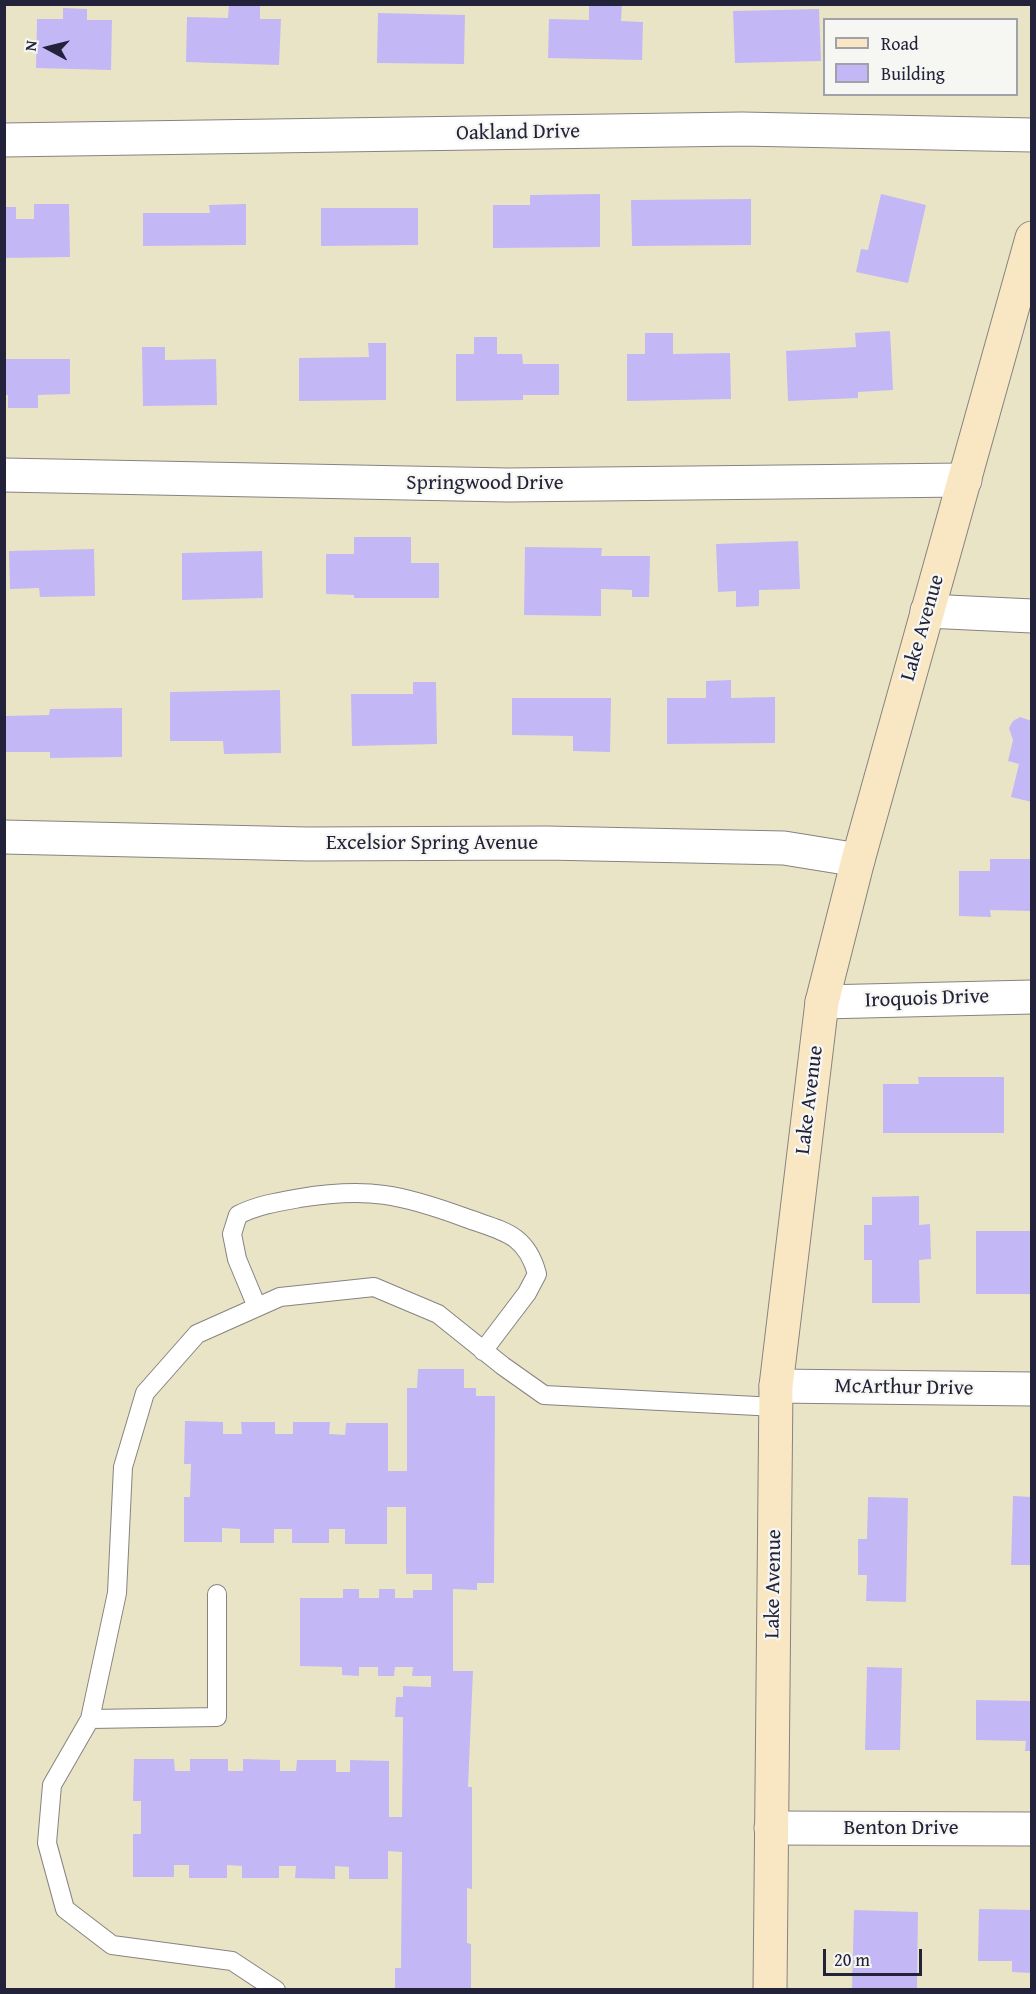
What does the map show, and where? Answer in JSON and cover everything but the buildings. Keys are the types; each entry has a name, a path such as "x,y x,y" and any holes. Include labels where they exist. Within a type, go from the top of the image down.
{"main road":[{"name":"Lake Avenue","path":"770,1989 776,1397 822,1002 858,860 1032,238"}],"street":[{"name":"Oakland Drive","path":"4,140 742,129 1032,135"},
{"name":"Springwood Drive","path":"4,475 508,485 965,480"},
{"path":"927,611 1032,616"},
{"name":"Excelsior Spring Avenue","path":"4,837 307,844 546,843 784,848 858,860"},
{"name":"Iroquois Drive","path":"822,1002 1032,997"},
{"name":"McArthur Drive","path":"776,1397 1032,1389"},
{"name":"Benton Drive","path":"771,1828 1032,1829"}],"lane":[{"path":"257,1307 237,1259 232,1234 238,1215 257,1205 332,1193 372,1192 418,1201 516,1236 532,1255 537,1274 527,1293 483,1350"},
{"path":"276,1989 232,1961 111,1945 65,1909 47,1843 52,1785 90,1719 117,1593 123,1467 145,1394 197,1334 280,1297 374,1287 438,1314 544,1395 776,1397"},
{"path":"90,1719 217,1718 218,1594"}]}
